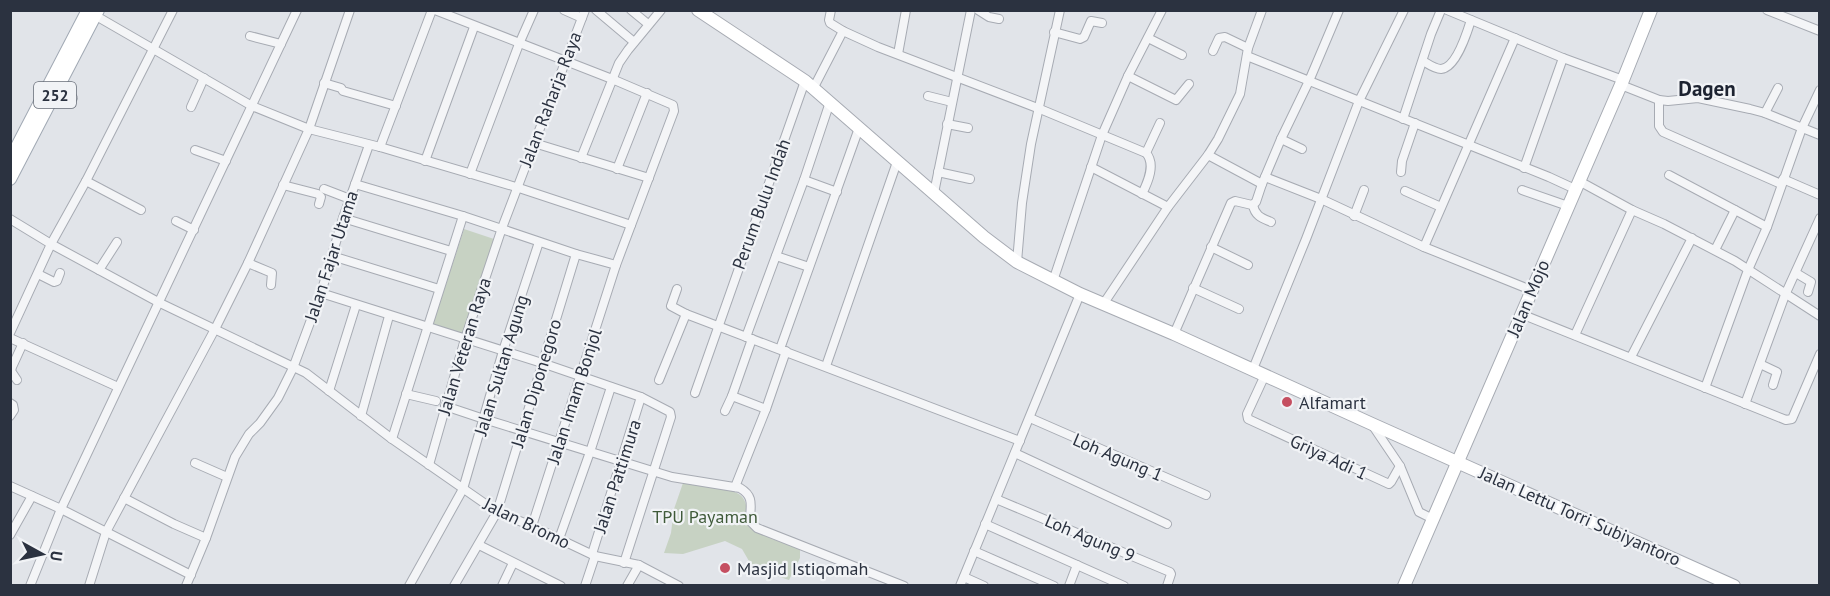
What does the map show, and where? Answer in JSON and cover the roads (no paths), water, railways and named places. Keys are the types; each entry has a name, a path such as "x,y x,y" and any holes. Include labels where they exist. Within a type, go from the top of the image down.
{"main road":[{"name":"Jalan Lettu Torri Subiyantoro","path":"698,10 809,85 984,237 1017,262 1080,294 1734,585"},
{"name":"Jalan Mojo","path":"1404,585 1429,518 1458,461 1651,10"},
{"name":"252","path":"13,162 57,91 93,12"},
{"name":"252","path":"10,178 13,162 93,12"}],"street":[{"path":"118,387 10,336 51,244 86,182 173,10"},
{"path":"30,585 61,509 297,10"},
{"path":"89,585 106,532 215,329 309,129 350,10"},
{"path":"380,147 434,10 647,93 617,169"},
{"path":"470,174 534,10"},
{"path":"564,10 583,14"},
{"path":"596,10 634,42"},
{"path":"631,10 648,24"},
{"path":"581,158 619,63 661,10"},
{"path":"831,10 829,22 843,31 1146,153 1150,160 1149,176 1142,194"},
{"path":"898,54 906,10"},
{"path":"934,193 971,10"},
{"path":"978,10 999,19"},
{"path":"1017,262 1025,183 1060,10"},
{"path":"1053,281 1102,135 1128,76 1162,10"},
{"path":"1104,303 1168,207 1218,139 1240,94 1247,52 1262,10"},
{"path":"1271,222 1258,216 1253,205 1258,199 1281,139 1339,10"},
{"path":"1259,372 1306,239 1359,101 1404,10"},
{"path":"1403,119 1431,34 1442,10"},
{"path":"1447,10 1622,82 1659,100 1698,98 1765,113 1820,135"},
{"path":"1767,10 1820,31"},
{"path":"93,12 252,106 309,129 380,147 516,187 631,225"},
{"name":"Jalan Raharja Raya","path":"502,228 583,14"},
{"path":"1054,32 1080,39 1084,37 1091,21 1102,23"},
{"path":"1423,61 1438,69 1445,67 1460,50 1471,21"},
{"path":"425,161 474,27"},
{"name":"Perum Bulu Indah","path":"695,393 717,326 809,85 843,31"},
{"path":"250,36 281,44"},
{"path":"1213,51 1219,38 1225,37 1247,52 1309,81 1524,168 1577,185 1692,238 1748,270 1820,316"},
{"path":"1148,38 1182,55"},
{"path":"1424,247 1515,38"},
{"path":"1524,168 1563,58"},
{"path":"1128,76 1176,100 1189,84"},
{"path":"191,107 204,78"},
{"path":"324,83 341,88 343,91 396,106"},
{"path":"1765,113 1778,88"},
{"path":"1705,388 1748,270 1767,227 1802,128 1820,90"},
{"path":"57,91 73,98"},
{"name":"Jalan Imam Bonjol","path":"532,526 616,266 674,111 673,105 647,93"},
{"path":"928,96 952,102"},
{"path":"1659,100 1659,126 1663,132 1782,182 1820,195"},
{"path":"725,411 732,396 776,256 830,102"},
{"path":"1146,153 1160,123"},
{"path":"1401,172 1402,161 1415,123"},
{"path":"947,124 968,128"},
{"path":"735,487 766,409 809,267 859,128"},
{"path":"1281,139 1302,149"},
{"path":"534,143 650,178"},
{"name":"Jalan Fajar Utama","path":"186,585 206,538 227,477 242,445 278,398 293,368 321,293 343,218 369,145"},
{"path":"195,150 226,161"},
{"path":"1208,155 1263,181 1321,199 1424,247 1531,290"},
{"path":"826,366 897,162"},
{"path":"1091,167 1168,207"},
{"path":"938,172 970,179"},
{"path":"1669,175 1767,227"},
{"path":"804,180 837,192"},
{"path":"86,182 141,210"},
{"path":"355,184 502,228 616,266"},
{"path":"283,185 318,194 321,197 319,204"},
{"path":"324,189 350,199"},
{"path":"1354,216 1364,190"},
{"path":"1522,190 1568,206"},
{"path":"1405,191 1441,207"},
{"path":"1174,334 1232,202 1253,205"},
{"path":"1575,335 1632,210"},
{"path":"1714,250 1735,210"},
{"path":"393,439 463,216"},
{"path":"343,218 451,251"},
{"path":"1745,404 1785,295 1820,218"},
{"name":"Jalan Bromo","path":"10,219 160,303 306,373 361,416 497,512 594,555 639,565 668,583 679,585"},
{"path":"176,221 194,230"},
{"name":"Jalan Veteran Raya","path":"429,465 465,339 502,228"},
{"path":"1631,357 1692,238"},
{"path":"99,270 117,242"},
{"name":"Jalan Sultan Agung","path":"409,585 463,489 503,351 539,242"},
{"path":"1211,247 1248,265"},
{"name":"Jalan Diponegoro","path":"454,585 497,512 576,254"},
{"path":"332,256 439,289"},
{"path":"776,256 809,267"},
{"path":"248,263 270,271 271,285"},
{"path":"38,274 54,282 57,281 60,273"},
{"path":"1796,273 1811,282 1808,292"},
{"path":"1193,288 1239,309"},
{"path":"677,289 671,306 686,314 1020,441"},
{"path":"321,293 642,397 656,403 671,414 624,563"},
{"path":"984,585 962,581 1080,294"},
{"path":"329,391 357,305"},
{"path":"659,380 686,314"},
{"path":"1521,314 1786,420 1791,420 1820,354"},
{"path":"361,416 389,316"},
{"path":"17,380 11,371 23,343"},
{"path":"1760,364 1777,372 1773,385"},
{"name":"Griya Adi 1","path":"1259,372 1247,414 1248,419 1389,484 1400,466 1371,424"},
{"path":"559,539 611,387"},
{"path":"406,394 436,401"},
{"path":"732,396 766,409"},
{"name":"Jalan Pattimura","path":"585,585 642,397"},
{"path":"10,403 14,410 10,416"},
{"path":"446,406 672,477 735,487 747,493 751,500 750,521 757,528 904,585"},
{"name":"Loh Agung 1","path":"1030,418 1206,495"},
{"path":"1015,453 1167,524"},
{"path":"195,464 227,477"},
{"path":"1400,466 1419,512 1429,518"},
{"path":"10,486 61,509 191,575"},
{"path":"10,535 32,496"},
{"path":"124,498 206,538"},
{"name":"Loh Agung 9","path":"996,499 1170,572 1167,585"},
{"name":"Loh Agung 9","path":"985,525 1124,585"},
{"path":"479,544 546,582 561,585"},
{"path":"974,551 1054,585"},
{"path":"502,585 513,563"},
{"path":"627,585 639,565"},
{"path":"1069,585 1077,565"}],"place":[{"name":"Alfamart","path":"1287,402"},
{"name":"Masjid Istiqomah","path":"725,568"}],"district":[{"name":"Dagen","path":"1707,88"}],"park label":[{"name":"TPU Payaman","path":"705,516"}]}
